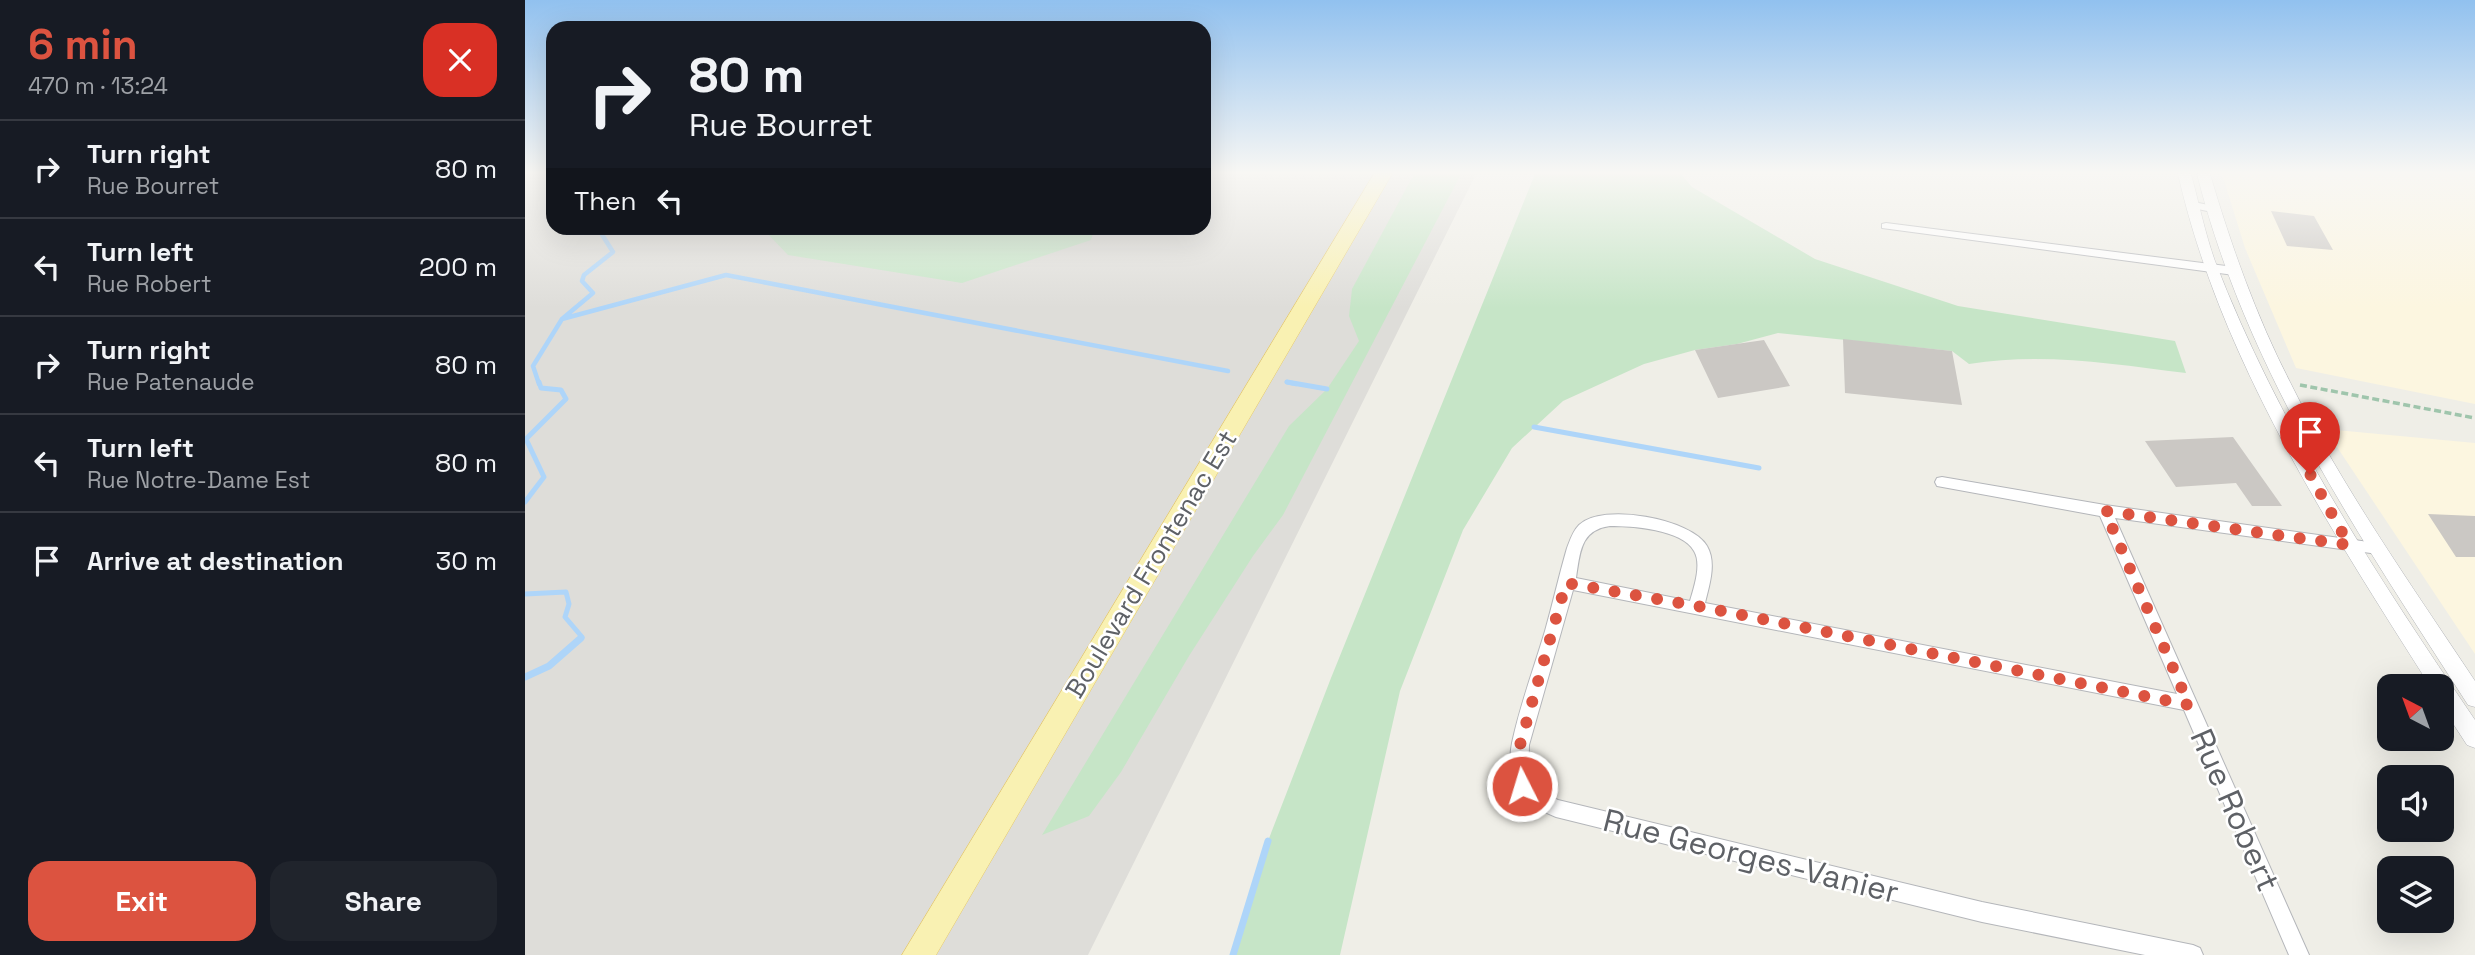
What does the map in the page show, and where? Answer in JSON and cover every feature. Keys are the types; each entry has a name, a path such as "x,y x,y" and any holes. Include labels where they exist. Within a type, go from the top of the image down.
{"main road":[{"name":"Boulevard Frontenac Est","path":"918,955 1356,219"}],"street":[{"path":"2197,219 2211,268 2275,410 2349,545 2433,674"},
{"path":"2216,219 2234,271 2296,410 2378,548 2475,698"},
{"path":"1886,226 2234,271"},
{"path":"1942,482 2105,511 2378,548"},
{"name":"Rue Robert","path":"2105,511 2299,955"},
{"name":"Rue Georges-Vanier","path":"1697,606 1705,559 1700,545 1691,536 1611,518 1597,520 1585,527 1577,541 1520,745 1518,768 1522,786 1533,798 1556,808 1969,909 2193,955"},
{"path":"1566,583 1697,606 2189,705"},
{"path":"2454,706 2475,738"}],"path":[{"path":"2295,384 2475,418"}],"shaded area":[{"path":"525,219 546,219 546,235 1211,235 1211,219 1454,219 1088,955 525,955"},
{"path":"2236,219 2475,219 2475,404 2296,368 2245,248"},
{"path":"2325,429 2475,443 2475,654"}],"green space":[{"path":"1390,219 1438,219 1283,515 1253,556 1189,656 1121,772 1089,816 1042,835 1289,426 1327,389 1359,341 1349,316 1352,289"},
{"path":"1517,219 1746,219 1815,259 1958,306 2175,341 2186,373 2051,359 1969,364 1952,351 1778,333 1737,344 1695,350 1644,364 1563,401 1512,448 1463,530 1400,691 1340,955 1233,955 1268,841"},
{"path":"769,235 1093,235 1091,240 962,283 788,255"}],"building":[{"path":"2274,219 2315,219 2333,250 2287,246"},
{"path":"1843,339 1952,351 1962,405 1845,393"},
{"path":"1764,340 1790,386 1718,398 1695,350"},
{"path":"2233,437 2282,506 2252,506 2236,483 2176,487 2145,441"},
{"path":"2428,514 2475,516 2475,557 2456,557"}],"waterway":[{"path":"562,319 593,293 582,281 584,275 613,252 602,235"},
{"path":"562,319 726,275 1228,371"},
{"path":"539,384 533,366 562,319"},
{"path":"525,502 544,477 526,439 566,399 561,390 541,388 539,382"},
{"path":"1296,384 1287,382 1327,389"},
{"path":"1534,427 1759,468"},
{"path":"525,594 566,592 569,604 565,617 581,638"},
{"path":"525,677 549,666 581,638"},
{"path":"1233,955 1268,841"}],"route":[{"path":"1522,786 1518,768 1520,745 1566,583 1697,606 2189,705 2105,511 2349,545 2310,474"}]}
